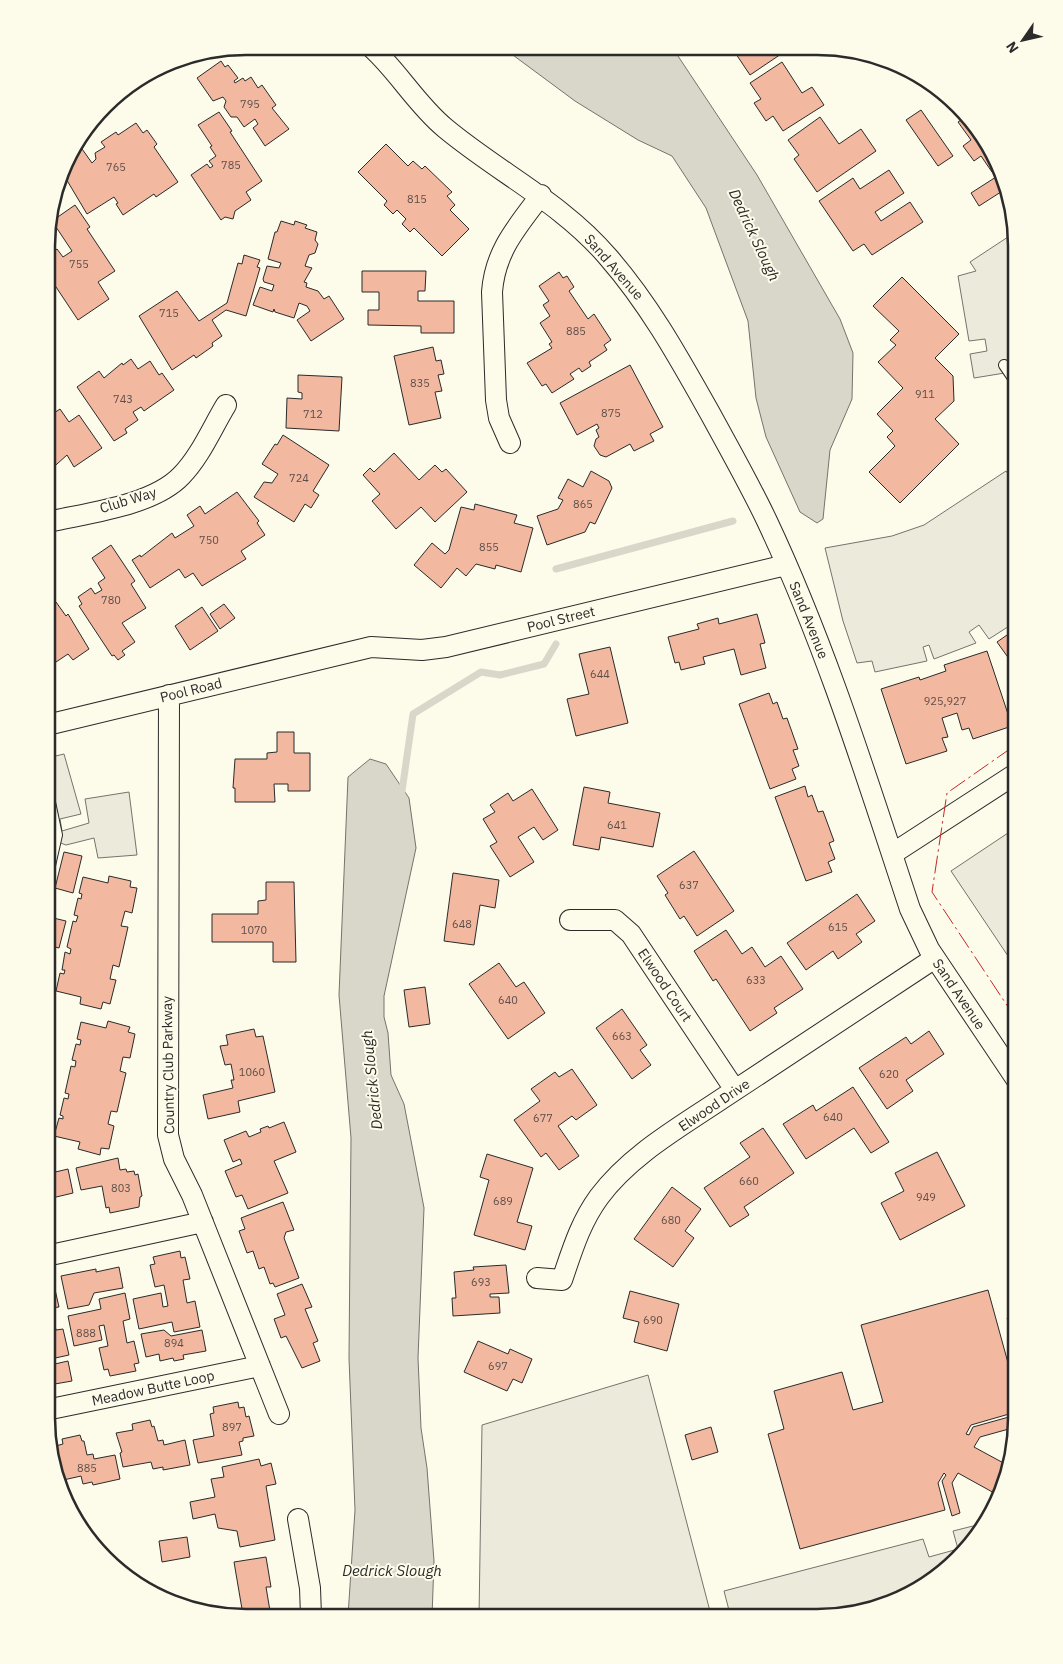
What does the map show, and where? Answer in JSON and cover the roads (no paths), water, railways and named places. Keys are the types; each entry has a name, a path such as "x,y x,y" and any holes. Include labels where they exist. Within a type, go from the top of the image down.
{"street":[{"name":"Sand Avenue","path":"378,55 425,109 444,127 541,196 591,239 645,303 662,329 728,446 767,521 786,565 824,655 910,909 925,941 1008,1067"},
{"path":"510,443 500,418 496,400 493,274 497,260 509,239 541,196"},
{"name":"Club Way","path":"55,520 138,500 171,485 190,465 226,405"},
{"name":"Pool Street","path":"334,655 371,647 422,650 446,647 786,565"},
{"name":"Pool Road","path":"55,723 334,655"},
{"name":"Country Club Parkway","path":"169,695 168,1135 174,1159 203,1222 279,1414"},
{"path":"892,854 1008,778"},
{"name":"Elwood Court","path":"570,920 615,920 626,929 736,1090"},
{"name":"Elwood Drive","path":"537,1278 562,1280 574,1245 584,1223 599,1198 613,1181 649,1149 935,958"},
{"path":"55,1254 203,1222"},
{"name":"Meadow Butte Loop","path":"55,1408 260,1366"},
{"path":"298,1520 310,1588 311,1609"}],"lane":[{"path":"1004,365 1008,371"},
{"path":"55,826 57,835 55,844"}],"water":[{"path":"513,55 677,55 757,175 840,319 853,353 852,399 830,450 823,519 817,523 800,512 766,437 756,398 748,321 706,208 672,156 638,140 575,101"},
{"name":"Dedrick Slough","path":"370,759 386,764 409,798 416,848 384,996 384,1017 388,1033 391,1075 404,1104 424,1208 418,1358 421,1428 427,1468 434,1561 432,1609 348,1609 355,1510 349,1358 351,1138 339,995 348,777"}],"waterway":[{"name":"Dedrick Slough","path":"556,569 733,521"},
{"name":"Dedrick Slough","path":"401,798 413,714 481,672 500,675 544,664 556,644"}]}
